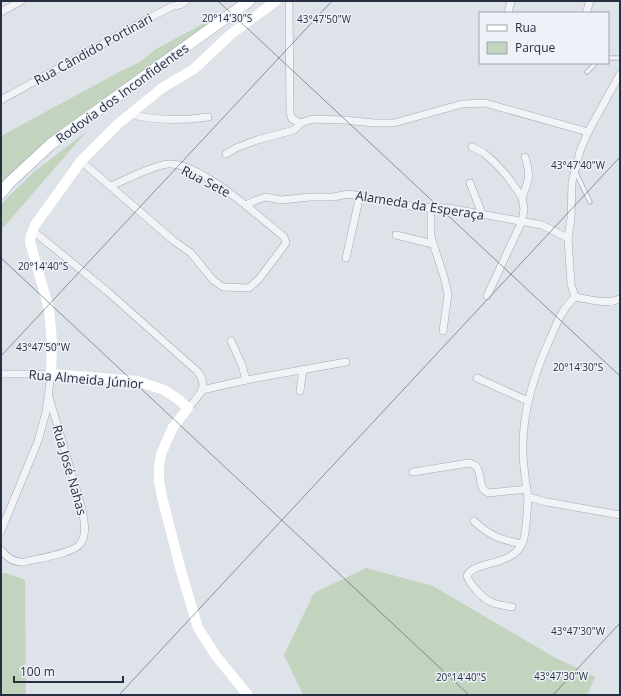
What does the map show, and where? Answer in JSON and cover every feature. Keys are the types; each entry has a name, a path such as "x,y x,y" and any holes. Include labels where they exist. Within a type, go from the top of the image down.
{"main road":[{"name":"Rodovia dos Inconfidentes","path":"1,193 9,182 51,144 249,1"}],"street":[{"path":"1,12 21,1"},
{"name":"Rua Cândido Portinari","path":"1,100 171,3 180,5 186,1"},
{"path":"1,531 32,456 42,425 51,374 52,341 50,323 46,299 31,248 30,242 32,230 81,161 118,124 162,88 194,69 231,34 276,1"},
{"path":"289,1 290,113 292,119 302,123"},
{"path":"508,12 510,1"},
{"path":"586,12 590,1"},
{"path":"574,297 571,284 568,238 571,218 572,182 574,171 588,132 620,74"},
{"path":"226,154 236,148 257,140 294,130 302,123 312,119 344,120 374,124 394,123 462,104 485,103 588,132"},
{"path":"129,114 143,118 163,120 187,120 208,117"},
{"path":"472,148 492,160 507,176 522,198 524,209 522,221 487,296"},
{"path":"522,198 529,176 525,157"},
{"path":"81,161 110,186"},
{"name":"Rua Sete","path":"169,164 184,167 201,175 234,195 246,205 284,237 286,243 259,279 249,288 223,287 213,280 190,254 110,186 160,166 169,164"},
{"path":"470,183 482,214"},
{"name":"Alameda da Esperaça","path":"246,205 266,197 281,200 310,197 333,197 349,194 360,195 416,206 448,208 542,225 568,238"},
{"path":"346,258 360,195"},
{"path":"431,207 430,224 433,244 448,294 443,331"},
{"path":"32,230 108,292 201,375 204,382 202,390 173,427 161,454 159,474 162,497 196,625 216,656 248,695"},
{"path":"396,235 433,244"},
{"path":"574,297 605,301 615,301 620,299"},
{"path":"512,607 493,603 487,599 470,582 468,576 469,572 474,568 494,563 511,556 522,544 526,524 528,497 523,451 524,421 528,401 543,355 557,320 562,310 574,297"},
{"path":"232,341 242,365 246,380"},
{"path":"202,390 302,369 346,362"},
{"path":"300,391 302,369"},
{"name":"Rua Almeida Júnior","path":"1,374 51,374 136,381 164,390 188,408"},
{"path":"477,378 528,401"},
{"name":"Rua José Nahas","path":"1,550 12,560 21,562 72,550 80,544 84,530 82,509 48,397"},
{"path":"413,472 469,463 473,464 479,470 481,486 486,492 489,493 527,489"},
{"path":"528,497 547,502 620,515"},
{"path":"474,521 489,534 498,538 522,544"}],"lane":[{"path":"609,58 620,58"},
{"path":"587,72 595,64"},
{"path":"574,171 590,202"}],"green space":[{"path":"229,10 1,184 1,136 140,62 156,49"},
{"path":"87,131 1,230 1,206 6,199 34,172"},
{"path":"366,568 433,586 552,656 595,677 587,695 303,695 284,655 313,595 316,592"},
{"path":"6,573 25,580 26,695 1,695 1,574"}]}
